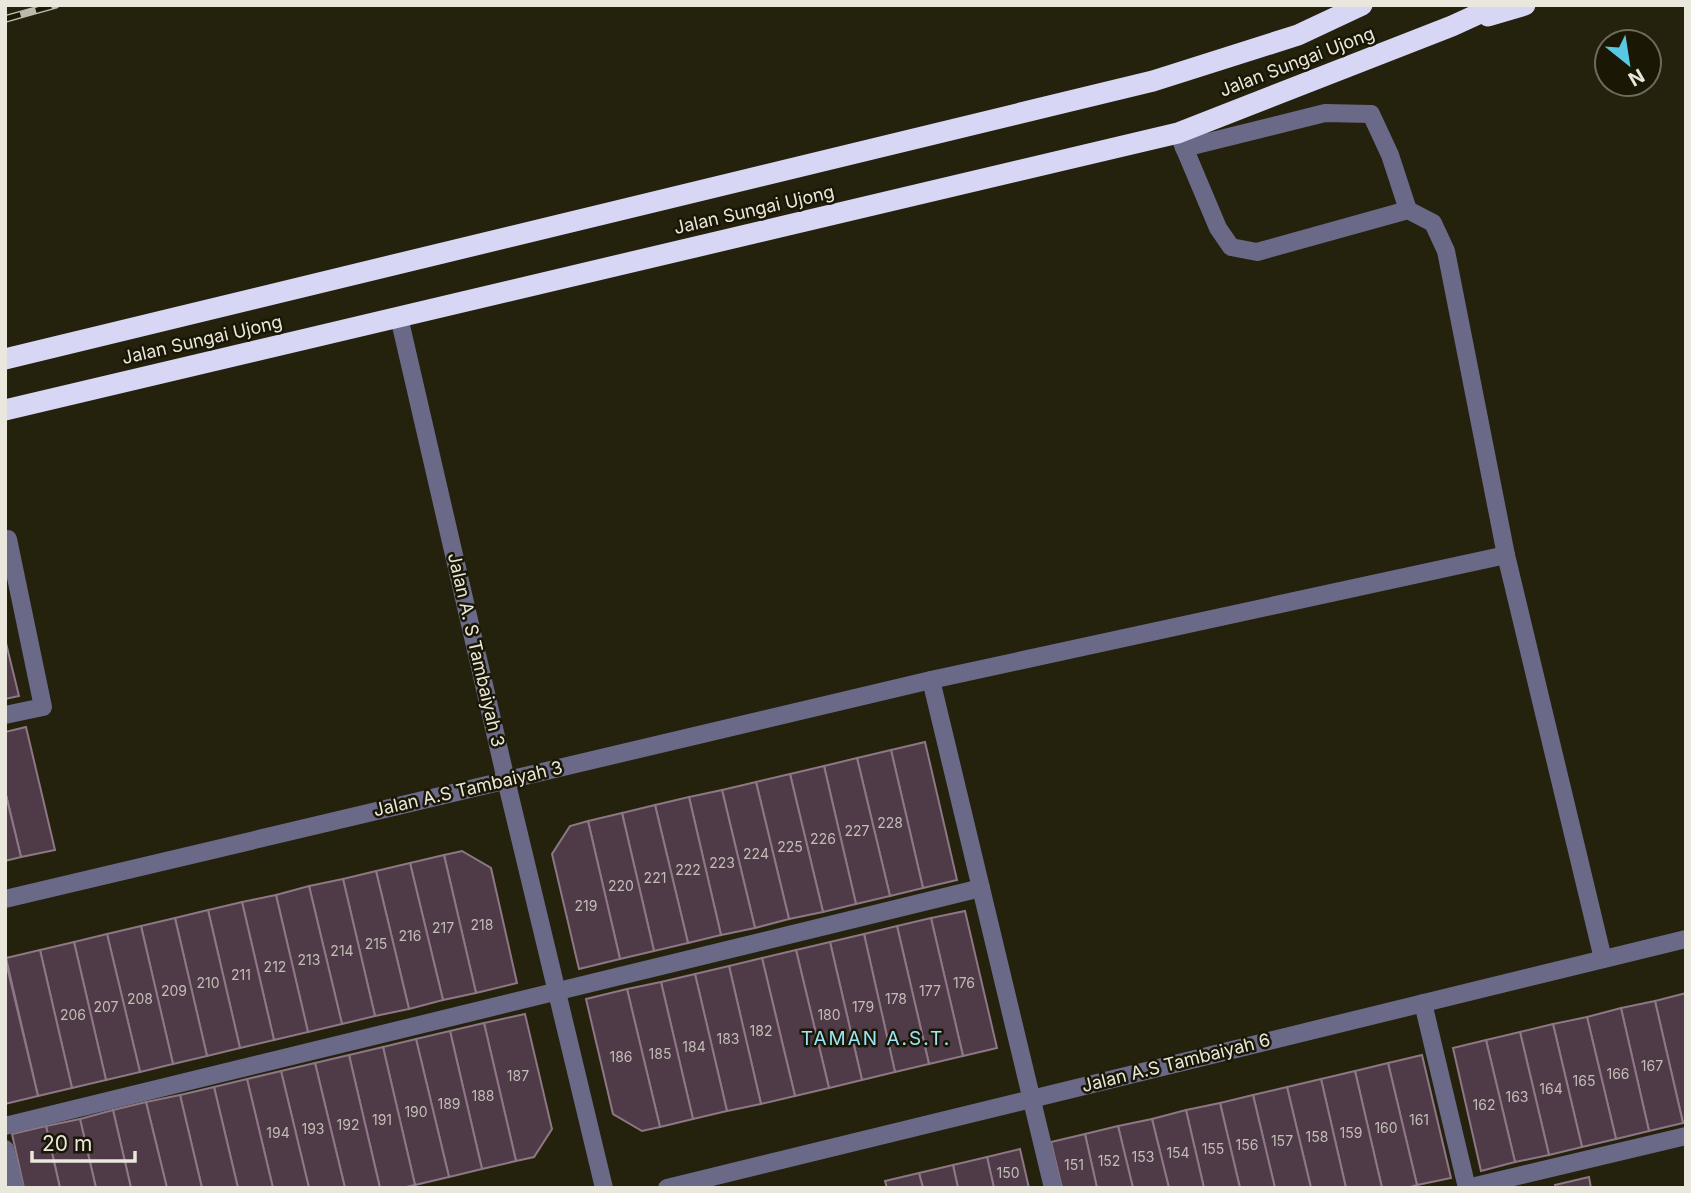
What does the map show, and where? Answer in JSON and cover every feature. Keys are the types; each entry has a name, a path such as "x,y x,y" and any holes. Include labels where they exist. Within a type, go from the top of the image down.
{"highway":[{"name":"Jalan Sungai Ujong","path":"5,359 1153,81 1298,35 1362,5"},
{"name":"Jalan Sungai Ujong","path":"5,410 399,317 1181,140 1498,5"},
{"path":"1452,26 1525,5"}],"street":[{"path":"1408,210 1390,155 1371,114 1325,113 1181,140 1218,228 1231,247 1257,252 1408,210 1433,223 1446,251 1506,555 1603,959"},
{"name":"Jalan A. S Tambaiyah 3","path":"399,317 604,1188"},
{"path":"5,715 43,707 7,539"},
{"name":"Jalan A.S Tambaiyah 3","path":"5,899 931,680 1506,555"},
{"path":"931,680 1054,1188"},
{"path":"5,1126 981,888"},
{"name":"Jalan A.S Tambaiyah 6","path":"667,1188 1686,939"},
{"path":"1423,1003 1467,1188 1686,1136"},
{"path":"5,1149 15,1188"}],"building":[{"path":"5,639 19,696 5,699"},
{"path":"26,727 55,850 21,857 5,791 5,732"},
{"path":"925,742 957,880 923,888 891,750"},
{"path":"891,750 923,888 890,896 857,758"},
{"path":"857,758 890,896 856,904 824,766"},
{"path":"824,766 856,904 823,912 790,774"},
{"path":"790,774 823,912 789,919 756,782"},
{"path":"756,782 789,919 755,928 722,790"},
{"path":"722,790 755,928 721,935 689,797"},
{"path":"5,791 21,857 5,861"},
{"path":"689,797 721,935 688,943 655,805"},
{"path":"655,805 688,943 654,951 622,813"},
{"path":"622,813 654,951 620,959 588,821"},
{"path":"588,821 620,959 579,969 552,854 570,826"},
{"path":"462,851 491,868 517,983 476,993 444,855"},
{"path":"444,855 476,993 443,1000 410,863"},
{"path":"410,863 443,1000 409,1009 376,871"},
{"path":"376,871 409,1009 375,1016 343,879"},
{"path":"343,879 375,1016 342,1024 309,886"},
{"path":"309,886 342,1024 308,1032 276,895"},
{"path":"276,895 308,1032 274,1040 242,902"},
{"path":"242,902 274,1040 240,1048 208,910"},
{"path":"208,910 240,1048 207,1056 175,918"},
{"path":"965,911 997,1048 963,1056 931,918"},
{"path":"175,918 207,1056 173,1064 141,926"},
{"path":"931,918 963,1056 929,1064 897,926"},
{"path":"141,926 173,1064 140,1072 107,934"},
{"path":"897,926 929,1064 895,1072 864,934"},
{"path":"107,934 140,1072 106,1080 74,942"},
{"path":"864,934 895,1072 862,1080 830,942"},
{"path":"74,942 106,1080 72,1088 40,950"},
{"path":"830,942 862,1080 829,1088 796,950"},
{"path":"40,950 72,1088 38,1096 6,958"},
{"path":"796,950 829,1088 795,1096 762,958"},
{"path":"5,958 38,1096 5,1104"},
{"path":"762,958 795,1096 761,1104 729,966"},
{"path":"729,966 761,1104 727,1111 695,974"},
{"path":"695,974 727,1111 693,1119 661,982"},
{"path":"661,982 693,1119 660,1127 627,989"},
{"path":"627,989 660,1127 642,1131 613,1114 586,999"},
{"path":"1686,993 1686,1122 1683,1123 1655,1001"},
{"path":"1655,1001 1683,1123 1649,1131 1621,1008"},
{"path":"1621,1008 1649,1131 1616,1139 1587,1017"},
{"path":"525,1014 552,1129 534,1157 516,1161 484,1023"},
{"path":"1587,1017 1616,1139 1582,1147 1553,1024"},
{"path":"484,1023 516,1161 482,1169 450,1031"},
{"path":"1553,1024 1582,1147 1549,1155 1520,1032"},
{"path":"450,1031 482,1169 449,1177 416,1039"},
{"path":"1520,1032 1549,1155 1515,1162 1486,1040"},
{"path":"416,1039 449,1177 415,1185 383,1047"},
{"path":"1486,1040 1515,1162 1481,1171 1453,1048"},
{"path":"383,1047 415,1185 402,1188 380,1188 349,1055"},
{"path":"349,1055 380,1188 345,1188 315,1063"},
{"path":"1422,1055 1451,1178 1417,1185 1388,1063"},
{"path":"315,1063 345,1188 309,1188 281,1071"},
{"path":"1388,1063 1417,1185 1407,1188 1382,1188 1355,1071"},
{"path":"281,1071 309,1188 273,1188 247,1079"},
{"path":"1355,1071 1382,1188 1346,1188 1321,1079"},
{"path":"247,1079 273,1188 238,1188 214,1087"},
{"path":"1321,1079 1346,1188 1311,1188 1287,1087"},
{"path":"214,1087 238,1188 202,1188 180,1095"},
{"path":"1287,1087 1311,1188 1275,1188 1253,1095"},
{"path":"180,1095 202,1188 167,1188 146,1102"},
{"path":"1253,1095 1275,1188 1240,1188 1220,1103"},
{"path":"146,1102 167,1188 131,1188 113,1110"},
{"path":"1220,1103 1240,1188 1204,1188 1186,1110"},
{"path":"113,1110 131,1188 96,1188 80,1119"},
{"path":"1186,1110 1204,1188 1169,1188 1152,1119"},
{"path":"80,1119 96,1188 60,1188 46,1126"},
{"path":"1152,1119 1169,1188 1133,1188 1118,1126"},
{"path":"46,1126 60,1188 24,1188 12,1134"},
{"path":"1118,1126 1133,1188 1097,1188 1085,1134"},
{"path":"1085,1134 1097,1188 1062,1188 1051,1142"},
{"path":"1020,1149 1029,1188 994,1188 987,1157"},
{"path":"987,1157 994,1188 958,1188 953,1165"},
{"path":"953,1165 958,1188 923,1188 919,1173"},
{"path":"919,1173 923,1188 887,1188 885,1181"},
{"path":"1589,1177 1591,1188 1556,1188 1555,1185"}],"railway":[{"path":"5,19 55,5"}],"district":[{"name":"TAMAN A.S.T.","path":"876,1038"}]}
